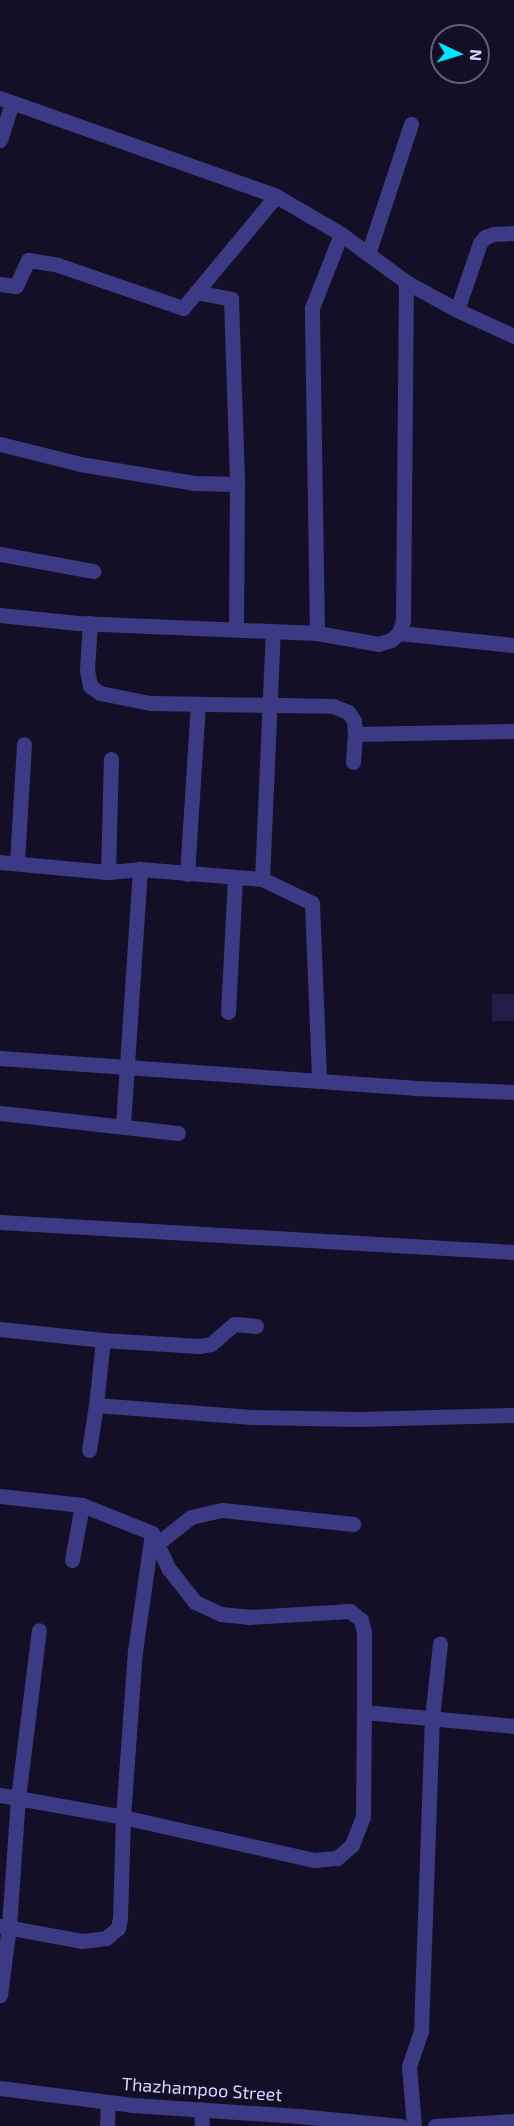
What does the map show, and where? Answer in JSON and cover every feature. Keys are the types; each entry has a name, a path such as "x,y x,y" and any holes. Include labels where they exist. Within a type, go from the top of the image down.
{"street":[{"path":"0,140 6,100 276,196 341,234 406,282 457,310 514,336"},
{"path":"368,254 411,124"},
{"path":"0,285 16,286 28,260 58,265 183,308 276,196"},
{"path":"457,310 480,243 485,237 494,234 514,233"},
{"path":"317,633 312,308 341,234"},
{"path":"0,615 90,623 317,633 378,644 392,640 399,633 403,621 406,282"},
{"path":"196,292 231,298 237,484 236,629"},
{"path":"0,444 80,464 195,483 237,484"},
{"path":"0,554 93,571"},
{"path":"90,623 87,670 90,686 100,693 150,703 270,707 333,706 348,712 354,721 353,762"},
{"path":"262,879 273,631"},
{"path":"399,633 514,645"},
{"path":"187,874 198,705"},
{"path":"355,734 514,731"},
{"path":"17,862 24,744"},
{"path":"108,872 111,759"},
{"path":"0,862 108,872 140,869 262,879 312,903 319,1081"},
{"path":"123,1125 140,869"},
{"path":"228,1012 235,877"},
{"path":"0,1058 319,1081 514,1092"},
{"path":"0,1113 123,1125 178,1133"},
{"path":"0,1222 514,1252"},
{"path":"0,1329 103,1340 198,1346 211,1344 234,1324 256,1326"},
{"path":"89,1450 103,1340"},
{"path":"96,1405 264,1417 358,1419 514,1415"},
{"path":"0,1496 82,1505 155,1538 169,1569 195,1602 221,1614 248,1617 350,1611 361,1620 364,1632 363,1817 352,1845 337,1858 314,1860 123,1817 0,1795"},
{"path":"72,1560 82,1505"},
{"path":"4,1926 94,1941 106,1938 118,1928 121,1911 123,1817 135,1651 155,1538 191,1517 222,1510 353,1524"},
{"path":"0,1995 4,1926 39,1630"},
{"path":"414,2126 409,2066 421,2031 432,1718 440,1643"},
{"path":"364,1712 514,1726"},
{"name":"Thazhampoo Street","path":"0,2088 108,2102 201,2109 299,2121 401,2126"},
{"path":"107,2126 108,2102"},
{"path":"514,2107 514,2126"},
{"path":"201,2109 202,2126"},
{"path":"435,2126 514,2121"}],"building":[{"path":"492,994 514,994 514,1021 492,1021"}]}
